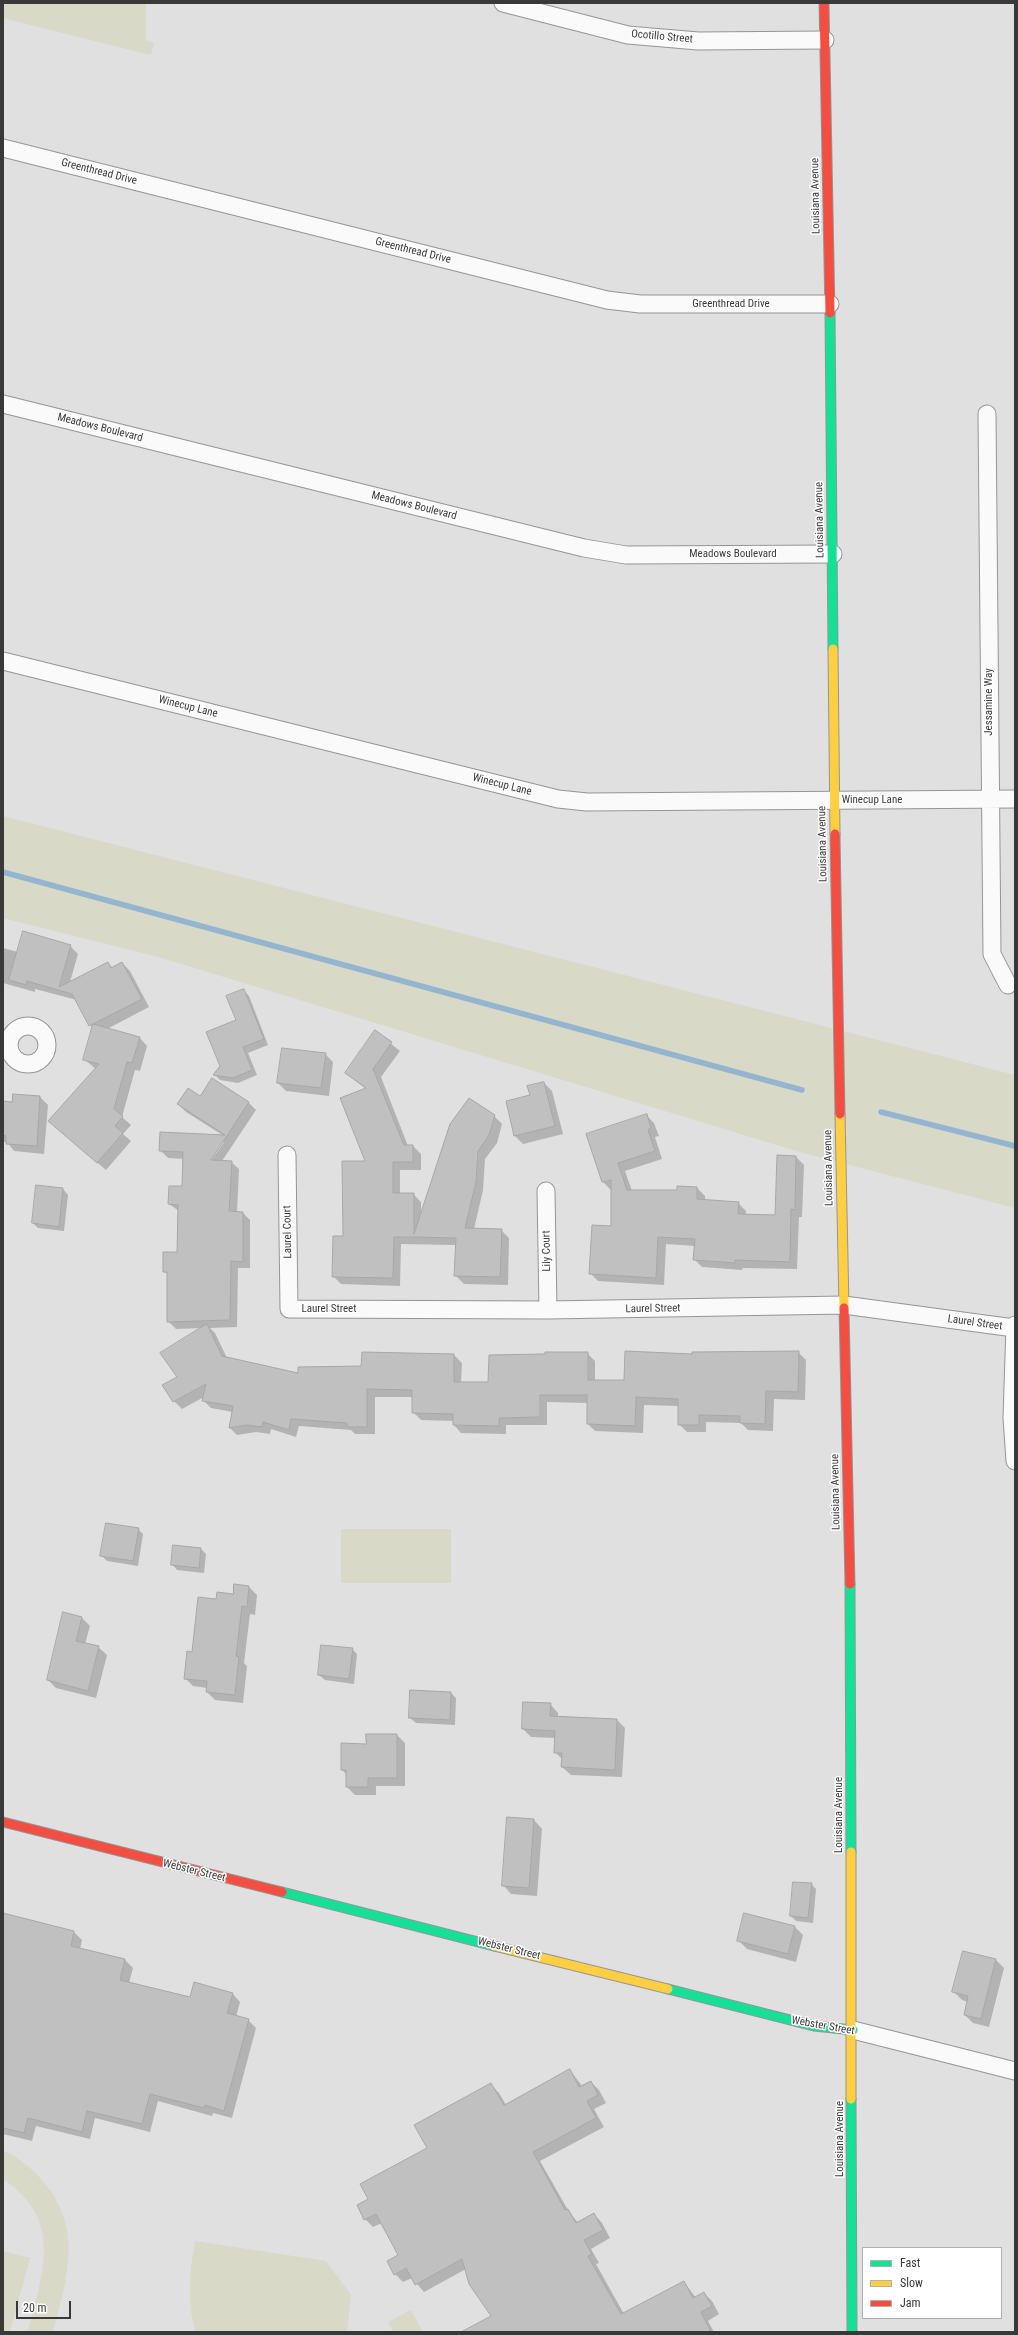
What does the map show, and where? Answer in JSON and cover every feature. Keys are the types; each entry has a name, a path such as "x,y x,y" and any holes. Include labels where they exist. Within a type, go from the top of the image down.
{"street":[{"name":"Ocotillo Street","path":"503,3 628,35 698,41 824,40"},
{"name":"Louisiana Avenue","path":"824,3 830,304 834,800 850,1606 853,2030 852,2332"},
{"name":"Greenthread Drive","path":"3,148 607,300 640,304 830,304"},
{"name":"Meadows Boulevard","path":"3,404 584,548 626,555 833,554"},
{"name":"Jessamine Way","path":"987,414 992,954 1008,986"},
{"name":"Winecup Lane","path":"3,661 558,799 588,802 1015,799"},
{"name":"Laurel Court","path":"287,1155 289,1309"},
{"name":"Lily Court","path":"546,1191 548,1310"},
{"name":"Laurel Street","path":"289,1309 548,1310 844,1305 1015,1326"},
{"path":"1015,1326 1012,1418 1015,1461"},
{"name":"Webster Street","path":"3,1822 814,2026 853,2030 1015,2071"}],"green space":[{"path":"3,3 146,3 146,40 154,43 151,55 3,18"},
{"path":"3,816 1015,1075 1015,1208 803,1153 155,956 3,918"},
{"path":"341,1529 451,1529 451,1583 341,1583"},
{"path":"3,2151 9,2153 24,2163 42,2180 55,2198 63,2216 68,2235 67,2273 53,2332 28,2332 43,2269 44,2249 42,2230 35,2212 22,2195 3,2179"},
{"path":"195,2241 326,2261 351,2295 347,2332 196,2332 190,2298 190,2275"},
{"path":"3,2251 30,2258 10,2332 3,2332"},
{"path":"411,2310 423,2332 393,2332 388,2322"}],"building":[{"path":"23,931 71,945 59,987 108,962 111,968 122,962 142,999 89,1026 72,994 27,981 26,985 9,980"},
{"path":"244,989 264,1039 243,1047 252,1070 233,1078 213,1075 220,1066 206,1032 236,1020 226,996"},
{"path":"93,1024 140,1037 132,1063 127,1062 114,1109 123,1116 115,1126 123,1133 97,1163 48,1121 99,1064 83,1060"},
{"path":"375,1030 392,1042 373,1069 404,1145 413,1145 413,1162 393,1162 393,1193 414,1193 414,1234 450,1124 469,1098 495,1115 489,1135 478,1151 476,1182 465,1228 502,1229 500,1277 454,1276 456,1238 394,1237 393,1278 332,1277 333,1236 343,1236 342,1161 365,1161 340,1098 366,1088 345,1073"},
{"path":"282,1048 326,1053 321,1088 277,1083"},
{"path":"212,1078 249,1102 211,1160 232,1161 229,1211 243,1212 243,1262 231,1261 230,1320 167,1322 167,1272 163,1272 163,1252 177,1252 178,1205 168,1204 169,1186 182,1186 183,1152 159,1151 160,1132 225,1135 177,1104 188,1088 200,1096"},
{"path":"544,1082 555,1126 514,1136 506,1101 530,1095 527,1086"},
{"path":"13,1094 40,1096 37,1146 6,1144 6,1136 3,1135 3,1101 12,1102"},
{"path":"647,1114 651,1128 648,1130 655,1151 618,1163 627,1190 677,1190 677,1186 697,1187 697,1199 739,1202 738,1214 775,1215 777,1155 796,1156 795,1210 791,1209 790,1262 735,1260 735,1263 693,1260 695,1239 658,1237 656,1278 589,1274 592,1225 611,1226 611,1180 602,1182 586,1134"},
{"path":"36,1185 63,1188 59,1227 32,1223"},
{"path":"207,1324 222,1356 298,1373 298,1367 361,1366 362,1352 454,1354 454,1382 488,1382 489,1355 545,1354 545,1352 588,1352 588,1380 624,1380 625,1351 692,1354 692,1352 799,1351 798,1392 766,1391 765,1424 740,1423 740,1416 699,1415 699,1425 678,1425 678,1399 636,1397 635,1426 587,1424 587,1395 540,1395 540,1417 499,1418 499,1426 453,1425 453,1414 412,1413 412,1390 367,1389 367,1427 347,1427 347,1423 291,1419 289,1430 263,1422 262,1427 247,1425 229,1428 233,1406 202,1401 206,1384 173,1402 162,1385 177,1377 160,1353"},
{"path":"106,1523 139,1528 133,1561 100,1556"},
{"path":"173,1545 201,1548 199,1568 171,1565"},
{"path":"234,1584 249,1586 247,1607 242,1606 236,1656 239,1657 235,1695 206,1692 207,1681 184,1679 187,1651 192,1652 198,1597 216,1599 217,1592 233,1594"},
{"path":"63,1612 82,1617 76,1641 99,1646 88,1691 47,1680"},
{"path":"321,1645 353,1648 349,1679 318,1675"},
{"path":"410,1690 451,1692 450,1720 409,1718"},
{"path":"523,1702 551,1703 550,1716 617,1719 615,1770 561,1767 562,1753 554,1753 555,1731 522,1729"},
{"path":"366,1734 397,1734 397,1778 368,1778 368,1787 346,1787 346,1770 341,1770 341,1743 366,1744"},
{"path":"507,1817 534,1819 529,1888 502,1886"},
{"path":"793,1882 812,1883 808,1918 790,1916"},
{"path":"3,1913 74,1931 71,1946 125,1959 120,1980 190,1997 194,1982 233,1993 227,2013 249,2019 224,2111 205,2105 204,2108 150,2094 142,2124 87,2111 82,2132 28,2118 24,2133 3,2128"},
{"path":"744,1913 795,1926 788,1954 737,1941"},
{"path":"963,1951 996,1959 981,2019 964,2015 968,1996 952,1992"},
{"path":"570,2069 579,2087 591,2081 598,2095 587,2101 596,2118 533,2152 565,2210 568,2209 576,2223 594,2213 603,2230 584,2240 592,2254 588,2256 621,2314 684,2281 693,2298 704,2292 712,2306 701,2312 711,2332 461,2332 491,2316 469,2284 462,2259 415,2285 406,2268 394,2275 387,2261 398,2255 376,2214 364,2220 357,2205 368,2199 360,2184 427,2148 414,2125 491,2083 504,2105"}],"waterway":[{"path":"3,872 802,1090"},
{"path":"881,1112 1015,1146"}],"traffic: fast":[{"path":"830,313 833,649"},
{"path":"850,1584 851,1852"},
{"path":"282,1892 494,1946"},
{"path":"668,1989 814,2026 853,2030"},
{"path":"851,2099 852,2332"}],"traffic: slow":[{"path":"833,649 835,834"},
{"path":"840,1114 844,1308"},
{"path":"851,1852 851,2099"},
{"path":"494,1946 668,1989"}],"traffic: jam":[{"path":"824,3 830,313"},
{"path":"835,834 840,1114"},
{"path":"844,1308 850,1584"},
{"path":"3,1822 282,1892"}]}
